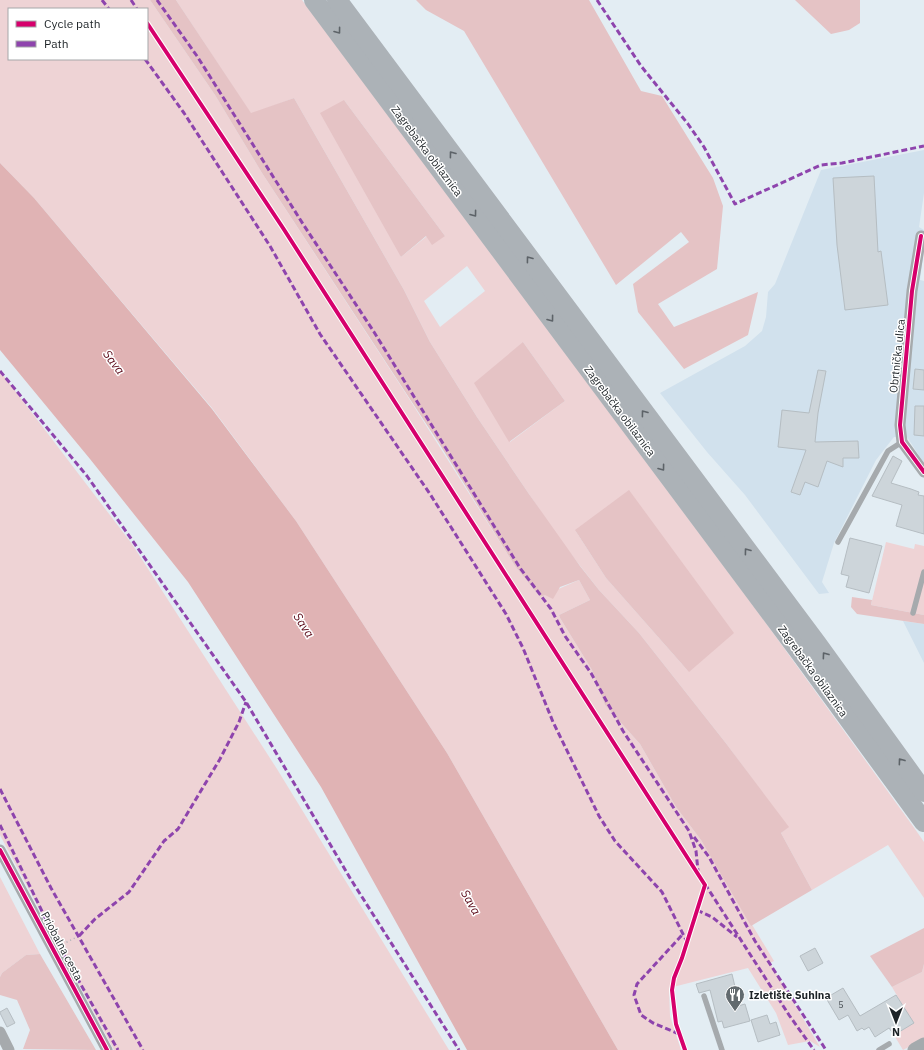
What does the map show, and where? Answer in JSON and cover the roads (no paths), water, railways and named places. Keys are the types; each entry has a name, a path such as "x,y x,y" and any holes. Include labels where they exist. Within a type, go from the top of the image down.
{"highway":[{"name":"Zagrebačka obilaznica","path":"314,0 797,648 924,822"},
{"name":"Zagrebačka obilaznica","path":"337,0 817,644 924,792"}],"main road":[{"path":"915,1050 924,1044"}],"street":[{"name":"Obrtnička ulica","path":"902,442 900,412 912,291 921,236"},
{"path":"902,442 924,472"},
{"name":"Priobalna cesta","path":"0,850 107,1050"},
{"path":"0,1032 9,1050"}],"lane":[{"path":"838,542 874,473 888,452 902,442"},
{"path":"913,614 924,572"},
{"path":"704,996 722,1050"},
{"path":"879,1050 889,1044"}],"water":[{"name":"Sava","path":"0,163 34,198 212,409 296,521 447,753 618,1050 467,1050 321,787 188,582 90,459 0,350"}],"place":[{"name":"Izletište Suhina","path":"735,1012"}]}
